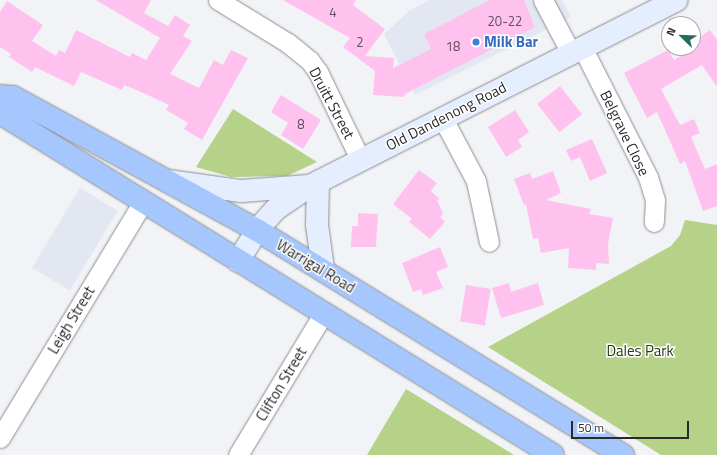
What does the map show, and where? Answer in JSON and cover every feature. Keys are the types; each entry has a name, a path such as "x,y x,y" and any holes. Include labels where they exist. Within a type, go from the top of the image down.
{"highway":[{"name":"Warrigal Road","path":"0,96 13,97 257,230 623,455"},
{"path":"0,113 553,455"}],"main road":[{"name":"Old Dandenong Road","path":"238,261 257,230 276,209 314,184 360,159 677,0"},
{"path":"167,181 241,191 314,184 316,225 323,270"}],"street":[{"name":"Druitt Street","path":"218,0 288,43 310,61 318,72 360,159"},
{"name":"Belgrave Close","path":"543,0 577,50 648,177 655,200 654,222"},
{"path":"442,118 476,181 489,242"},
{"name":"Leigh Street","path":"0,438 143,202"},
{"name":"Clifton Street","path":"238,455 324,314"}],"shaded area":[{"path":"429,0 562,0 571,17 415,95 384,34 410,10"},
{"path":"80,188 118,211 70,290 32,268"}],"green space":[{"path":"233,109 317,162 287,176 231,177 196,167"},
{"name":"Dales Park","path":"685,220 717,225 717,455 661,455 488,347 671,246 680,235"},
{"path":"406,389 511,453 514,455 367,455"}],"building":[{"path":"96,0 151,0 144,13 168,26 175,15 190,25 183,36 192,41 170,74 199,88 214,60 223,65 231,50 248,58 202,140 184,129 188,123 166,110 169,105 139,91 124,85 122,90 81,72 74,86 35,67 32,72 9,57 11,54 0,47 0,12 7,1 43,25 32,41 56,56 59,50 65,53 76,30 130,57 132,53 146,60 160,38"},
{"path":"283,0 356,0 353,5 385,29 365,56 394,58 393,68 431,49 424,34 490,0 524,0 535,27 405,94 404,97 373,95 375,71 343,47 350,38"},
{"path":"710,30 717,40 717,87 702,65 661,89 680,125 694,119 700,133 691,137 705,169 717,164 717,206 703,211 685,161 680,164 657,112 647,118 624,73 661,54 661,56 672,56 674,60 680,56 701,56 701,36"},
{"path":"560,86 582,114 559,132 537,104"},
{"path":"281,95 321,120 303,149 281,135 288,123 271,112"},
{"path":"515,110 529,132 518,140 522,147 506,157 488,127"},
{"path":"592,139 607,173 590,181 580,157 571,161 566,150"},
{"path":"419,170 437,183 431,191 440,199 437,200 443,214 440,217 445,222 430,239 409,222 412,219 393,204"},
{"path":"553,171 561,193 546,200 591,209 589,214 613,218 608,244 609,264 596,263 596,270 568,268 569,248 541,253 538,238 533,239 526,204 524,205 514,179 530,173 532,179"},
{"path":"358,213 378,214 376,247 351,247 352,226 358,226"},
{"path":"440,247 448,267 436,272 443,288 423,295 421,289 413,292 402,263"},
{"path":"509,283 511,292 538,283 544,305 501,318 492,288"},
{"path":"466,285 491,289 485,325 460,322"}],"place":[{"name":"Milk Bar","path":"476,42"}]}
